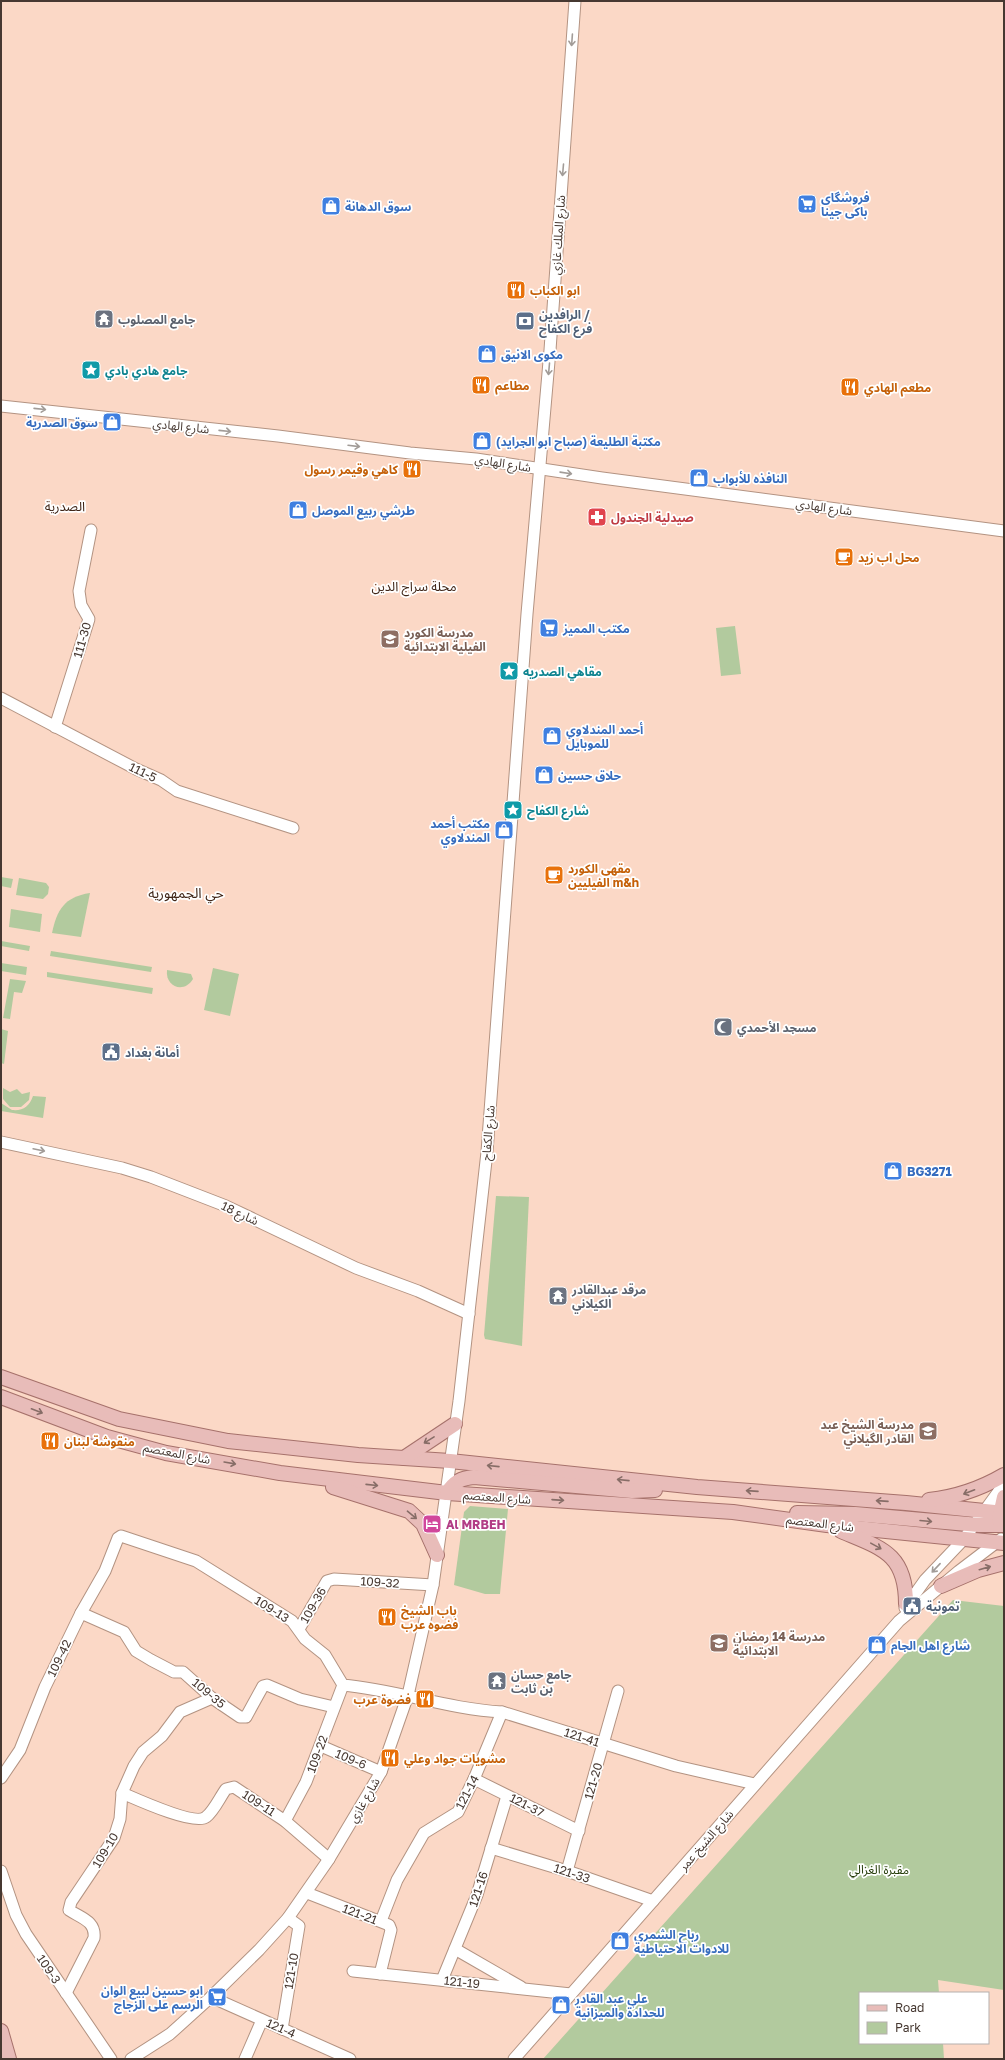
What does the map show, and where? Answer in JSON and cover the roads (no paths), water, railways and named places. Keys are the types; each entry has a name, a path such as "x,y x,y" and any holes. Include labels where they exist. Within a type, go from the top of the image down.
{"main road":[{"name":"شارع المعتصم","path":"1,1376 120,1419 228,1441 358,1455 450,1462 697,1487 906,1503 983,1511 1002,1529"},
{"name":"شارع المعتصم","path":"1,1397 107,1437 166,1453 297,1475 447,1493 733,1512 827,1525 964,1539"},
{"path":"404,1458 456,1424"},
{"path":"297,1475 409,1511 423,1524 437,1555"},
{"path":"906,1503 964,1494 987,1485 1004,1475"},
{"path":"447,1493 452,1485 458,1480 474,1477 632,1491 697,1487"},
{"path":"1002,1529 1004,1497"},
{"path":"733,1512 855,1514 1002,1529"},
{"path":"827,1525 878,1546 893,1558 901,1570 906,1585 906,1604"},
{"path":"964,1539 974,1534 1002,1529"},
{"path":"941,1586 978,1570 1004,1563"},
{"path":"1,2031 9,2059"}],"street":[{"name":"شارع الملك غازي","path":"540,469 575,1"},
{"name":"شارع الهادي","path":"1,406 278,436 410,454 476,459 540,469 1004,531"},
{"name":"شارع الكفاح","path":"450,1462 456,1424 487,1152 499,974 540,469"},
{"name":"111-30","path":"55,726 89,619 81,605 79,591 92,530"},
{"name":"111-5","path":"1,698 161,780 177,791 293,828"},
{"name":"شارع 18","path":"1,1142 122,1168 151,1177 226,1206 356,1268 418,1291 469,1314"},
{"name":"شارع غازي","path":"131,2059 170,2034 212,1998 288,1918 329,1859 381,1772 408,1695 433,1585 447,1493 450,1462"},
{"name":"شارع الشيخ عمر","path":"899,1621 906,1604 925,1580 964,1539 1004,1484"},
{"name":"شارع الشيخ عمر","path":"514,2059 899,1621 941,1586 1002,1529"},
{"name":"109-13","path":"118,1538 124,1537 196,1561 292,1621 305,1639 325,1655 344,1685"},
{"name":"109-42","path":"1,1778 20,1750 45,1687 81,1613 105,1571 118,1538"},
{"name":"109-32","path":"327,1581 334,1579 433,1585"},
{"name":"109-36","path":"299,1629 327,1581"},
{"name":"109-35","path":"81,1613 124,1632 136,1651 174,1672 183,1672 212,1698 243,1718 246,1716 263,1686 267,1685 300,1699 334,1707"},
{"path":"344,1685 376,1688 408,1695"},
{"name":"109-22","path":"286,1821 306,1782 321,1746 334,1707 344,1685"},
{"name":"121-20","path":"567,1871 618,1691"},
{"name":"121-41","path":"408,1695 476,1710 502,1712 676,1766 755,1784"},
{"name":"109-10","path":"66,1993 94,1938 95,1930 93,1925 69,1910 71,1902 114,1838 120,1819 122,1794 134,1766 143,1752 162,1736 180,1712 212,1698"},
{"name":"121-14","path":"381,1921 397,1880 424,1833 458,1812 474,1780 502,1712"},
{"name":"109-6","path":"321,1746 381,1772"},
{"name":"121-37","path":"474,1780 579,1832"},
{"name":"109-11","path":"122,1794 168,1811 199,1820 206,1817 226,1789 234,1787 286,1821 329,1859"},
{"name":"121-16","path":"442,1980 477,1895 507,1796"},
{"name":"121-33","path":"490,1848 567,1871 653,1901"},
{"name":"109-3","path":"1,1872 16,1915 26,1934 111,2059"},
{"name":"121-21","path":"306,1893 389,1925 390,1930 380,1974"},
{"name":"121-10","path":"282,2029 298,1926 288,1918"},
{"path":"455,1949 525,1989"},
{"name":"121-19","path":"353,1971 571,1994"},
{"name":"121-4","path":"212,1998 350,2059"},
{"path":"245,2059 262,2020"}],"place":[{"name":"فروشگاى باكى جينا","path":"807,204"},
{"name":"سوق الدهانة","path":"331,206"},
{"name":"ابو الكباب","path":"516,290"},
{"name":"جامع المصلوب","path":"104,319"},
{"name":"الرافدين / فرع الكفاح","path":"525,321"},
{"name":"مكوى الانيق","path":"487,354"},
{"name":"جامع هادي بادي","path":"91,370"},
{"name":"مطاعم","path":"481,385"},
{"name":"مطعم الهادي","path":"850,387"},
{"name":"سوق الصدرية","path":"112,422"},
{"name":"مكتبة الطليعة (صباح ابو الجرايد)","path":"482,441"},
{"name":"كاهي وقيمر رسول","path":"412,469"},
{"name":"النافذه للأبواب","path":"699,478"},
{"name":"طرشي ربيع الموصل","path":"298,510"},
{"name":"صيدلية الجندول","path":"597,517"},
{"name":"محل اب زيد","path":"844,557"},
{"name":"مكتب المميز","path":"549,628"},
{"name":"مدرسة الكورد الفيلية الابتدائية","path":"390,639"},
{"name":"مقاهي الصدريه","path":"509,671"},
{"name":"أحمد المندلاوي للموبايل","path":"552,736"},
{"name":"حلاق حسين","path":"544,775"},
{"name":"شارع الكفاح","path":"513,810"},
{"name":"مكتب أحمد المندلاوي","path":"504,830"},
{"name":"مقهى الكورد الفيليين m&h","path":"554,875"},
{"name":"مسجد الأحمدي","path":"723,1027"},
{"name":"أمانة بغداد","path":"111,1052"},
{"name":"BG3271","path":"893,1171"},
{"name":"مرقد عبدالقادر الكيلاني","path":"558,1296"},
{"name":"مدرسة الشيخ عبد القادر الگيلاني","path":"928,1431"},
{"name":"منقوشة لبنان","path":"50,1441"},
{"name":"Al MRBEH","path":"432,1524"},
{"name":"تمونية","path":"912,1606"},
{"name":"باب الشيخ فضوه عرب","path":"387,1617"},
{"name":"مدرسة 14 رمضان الابتدائية","path":"719,1643"},
{"name":"شارع اهل الجام","path":"877,1645"},
{"name":"جامع حسان بن ثابت","path":"497,1681"},
{"name":"فضوة عرب","path":"425,1699"},
{"name":"مشويات جواد وعلي","path":"390,1758"},
{"name":"رباح الشمري للادوات الاحتياطية","path":"620,1941"},
{"name":"ابو حسين لبيع الوان الرسم على الزجاج","path":"217,1997"},
{"name":"علي عبد القادر للحدادة والميزانية","path":"561,2005"}],"district":[{"name":"الصدرية","path":"65,506"},
{"name":"محلة سراج الدين","path":"414,586"},
{"name":"حي الجمهورية","path":"186,892"}],"park label":[{"name":"مقبرة الغزالي","path":"879,1869"}]}
